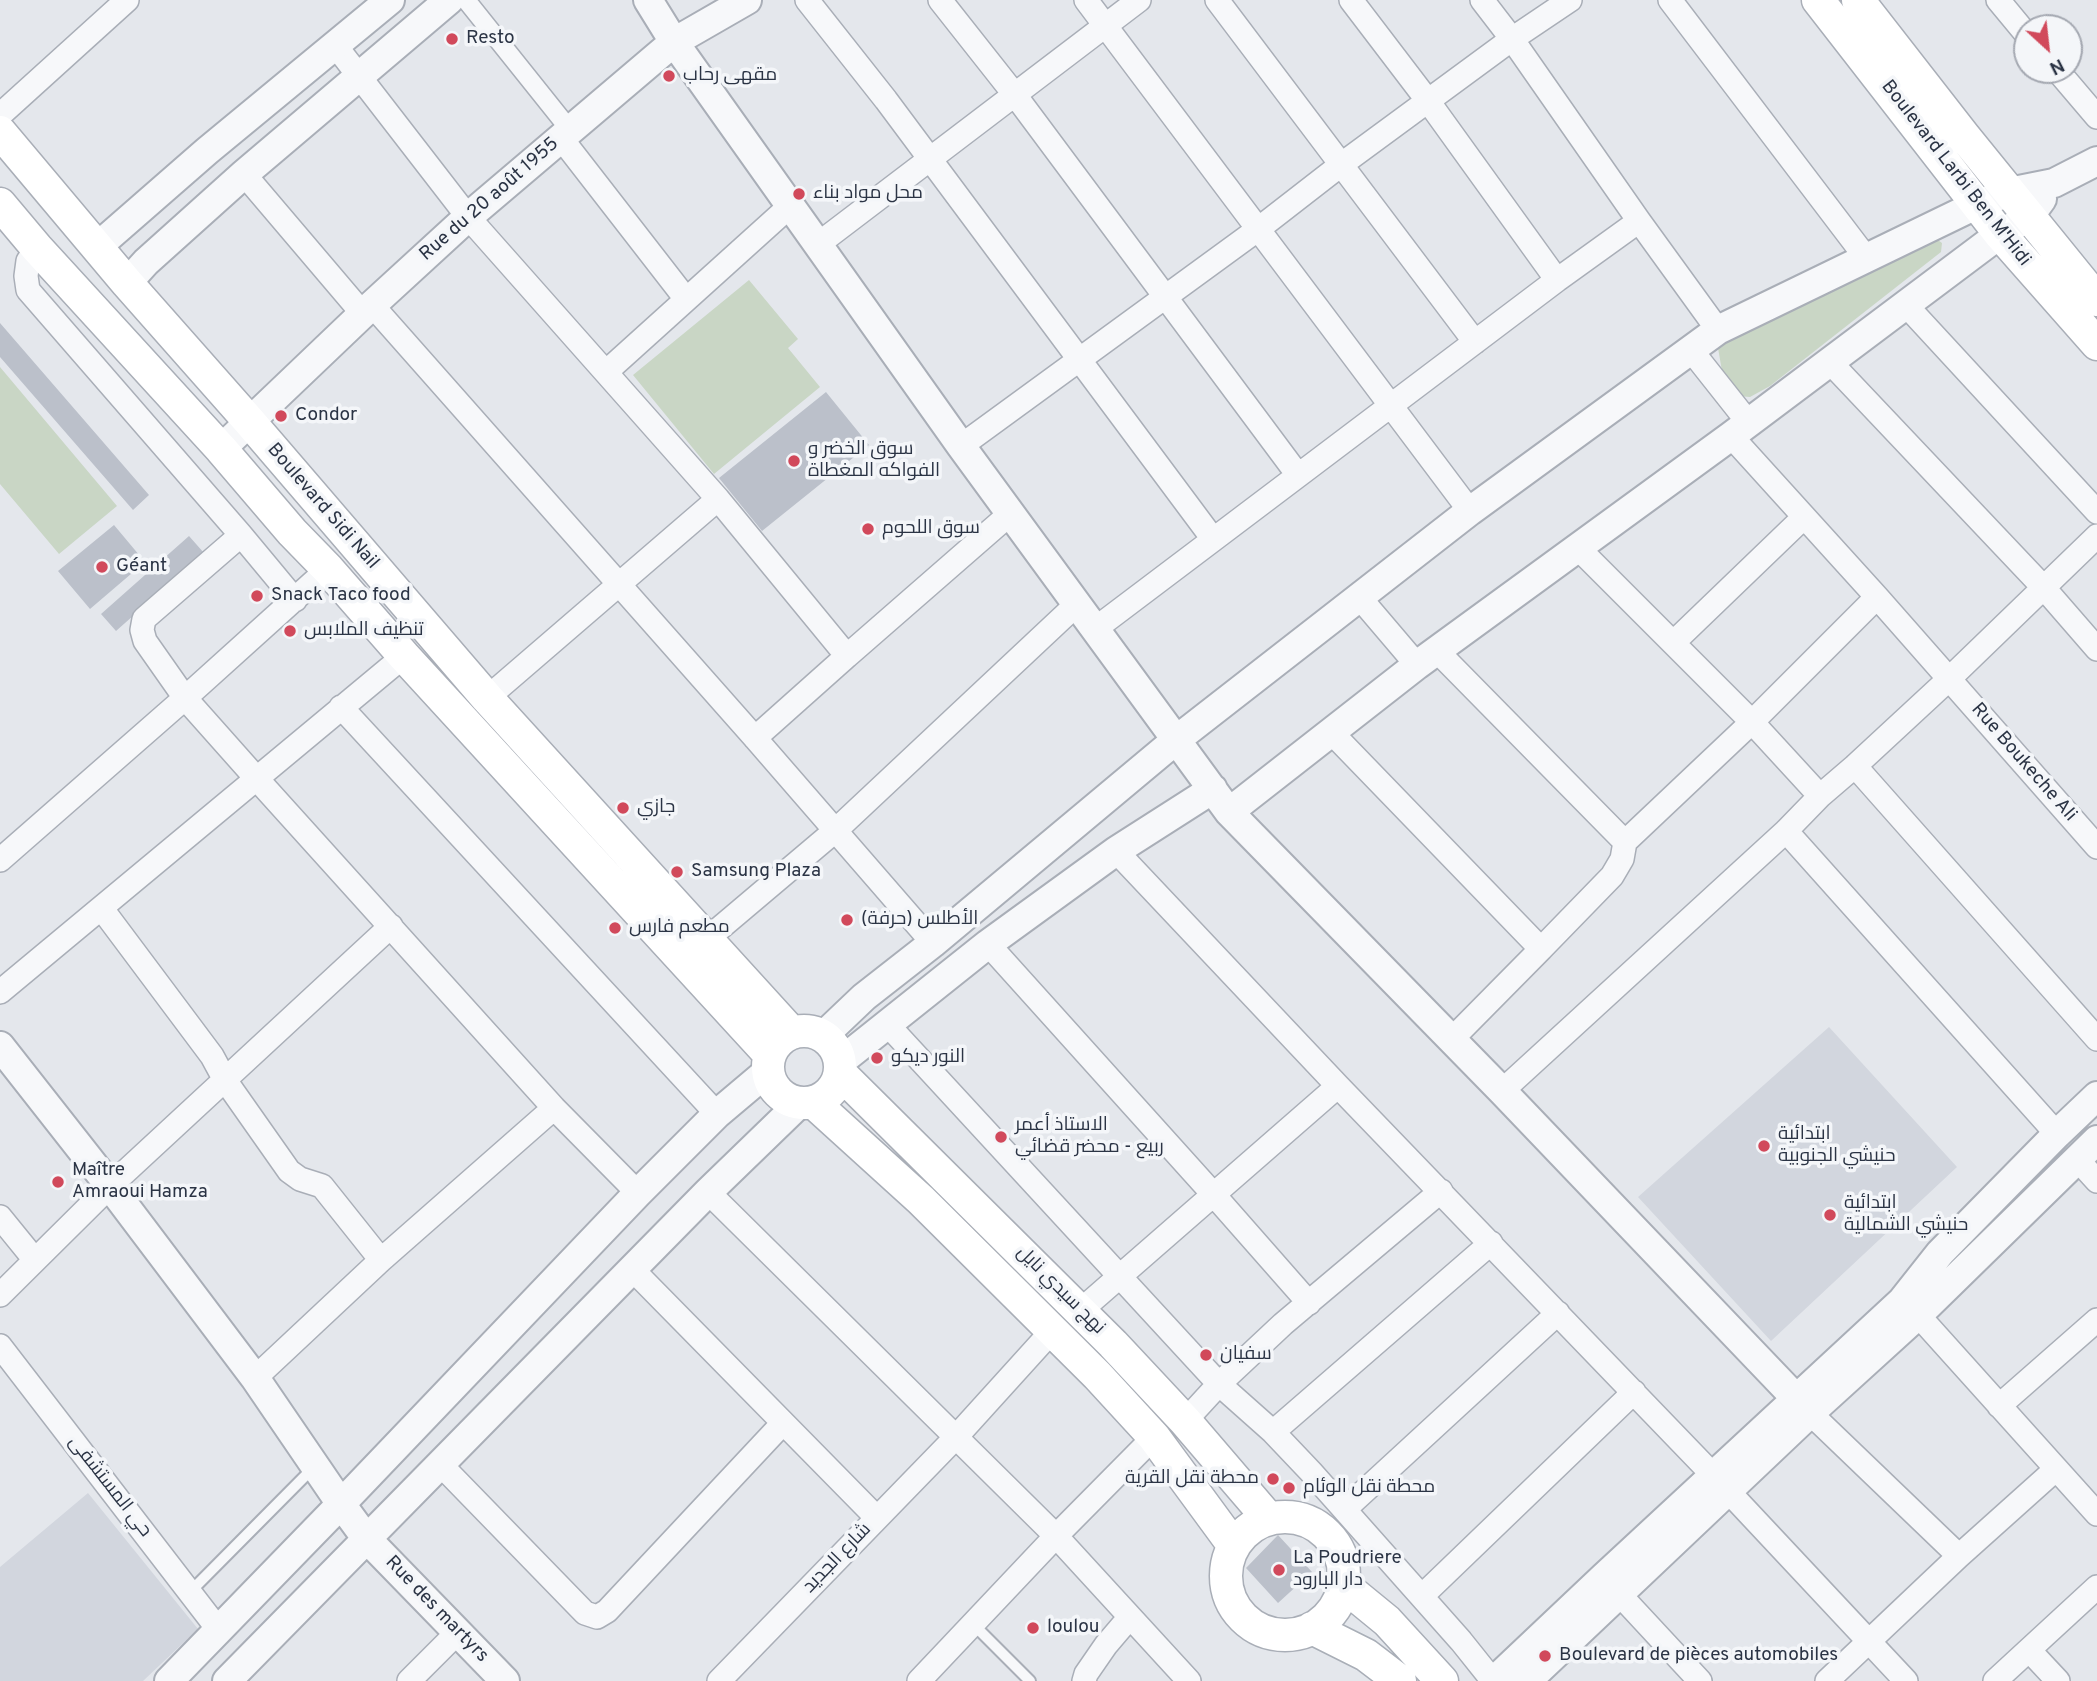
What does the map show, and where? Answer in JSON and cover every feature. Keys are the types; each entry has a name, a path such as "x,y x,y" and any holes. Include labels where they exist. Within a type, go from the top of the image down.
{"main road":[{"name":"Boulevard Larbi Ben M'Hidi","path":"1818,0 1976,205 2097,344"},
{"path":"1858,0 2097,300"},
{"name":"Boulevard Sidi Nail","path":"2,134 127,283 487,698 792,1033"},
{"name":"Boulevard Sidi Nail","path":"0,205 769,1063"},
{"path":"813,1032 834,1057 836,1083 831,1091 807,1102 783,1096 775,1089 769,1063 775,1046 782,1038 792,1033 813,1032"},
{"name":"نهج سيدي نايل","path":"834,1057 1185,1420 1269,1519"},
{"name":"نهج سيدي نايل","path":"807,1102 921,1200 1097,1375 1154,1437 1234,1546"},
{"path":"1289,1517 1308,1521 1324,1532 1336,1547 1343,1566 1343,1585 1332,1610 1311,1628 1294,1634 1275,1634 1257,1628 1242,1617 1231,1601 1226,1583 1227,1564 1234,1546 1243,1534 1269,1519 1289,1517"},
{"path":"1343,1585 1387,1621 1442,1681"},
{"path":"1311,1628 1366,1656 1401,1681"}],"street":[{"path":"2,134 102,8 127,0"},
{"path":"97,247 207,151 390,0"},
{"path":"127,283 146,262 244,174 449,0"},
{"path":"466,0 686,299"},
{"path":"648,0 674,42 817,245 1229,812 1452,1039 1803,1406 1959,1556"},
{"name":"Rue du 20 août 1955","path":"221,449 468,217 674,42 747,0"},
{"path":"807,0 930,159 1213,539"},
{"path":"940,0 1015,95 1298,475"},
{"path":"1086,0 1470,511"},
{"path":"817,245 1139,0"},
{"path":"1217,0 1475,342"},
{"path":"1351,0 1558,280"},
{"path":"1482,0 1718,330"},
{"path":"961,446 1257,230 1427,101 1570,0"},
{"path":"1670,0 1867,259"},
{"path":"1998,0 2013,18"},
{"path":"335,45 468,217 718,499 847,656"},
{"path":"2069,84 2097,117"},
{"path":"834,1057 864,997 933,943 1176,740 1470,511 1718,330 1976,205 2009,192 2054,183 2097,161"},
{"path":"244,174 620,584 933,943"},
{"path":"1229,812 1427,658 2000,234 2029,217 2054,183"},
{"path":"606,372 790,205"},
{"path":"1095,629 1639,221"},
{"path":"37,248 28,261 28,290 295,600"},
{"path":"1905,304 2097,512"},
{"name":"Rue Boukeche Ali","path":"1691,350 1739,429 1804,517 2097,847"},
{"path":"1829,362 2044,588 2097,649"},
{"path":"487,698 718,499"},
{"path":"755,738 1011,513"},
{"path":"1674,643 1804,517"},
{"path":"241,535 144,619 142,630 145,641 185,698 257,779 554,1108 638,1193"},
{"path":"1502,1091 1786,831 2097,536"},
{"path":"1578,548 1752,722 1820,796"},
{"path":"0,860 328,569"},
{"path":"1452,1039 1612,876 1622,859 1625,842 1752,722 1877,597"},
{"path":"1360,598 1625,842"},
{"path":"707,939 836,830 1077,604"},
{"path":"0,992 404,656"},
{"path":"341,707 717,1114"},
{"path":"1332,733 1541,949"},
{"path":"1855,766 2097,1039"},
{"path":"834,1057 887,1024 988,944 1116,851 1213,789"},
{"path":"1786,831 2057,1134"},
{"path":"1116,851 1338,1086 1721,1483 1906,1681"},
{"path":"102,909 212,1056 225,1080 289,1171 300,1179 322,1186 381,1260"},
{"path":"0,1295 110,1186 391,926"},
{"path":"988,944 1309,1303"},
{"path":"887,1024 1219,1384 1273,1432 1494,1681 1611,1585 1910,1308 2087,1150 2097,1181"},
{"name":"Rue des martyrs","path":"0,1046 255,1378 366,1538 505,1681"},
{"path":"169,1681 638,1193 769,1063"},
{"path":"1080,1311 1338,1086"},
{"path":"1910,1308 1940,1254 2097,1096"},
{"path":"227,1681 708,1192 807,1102"},
{"path":"255,1378 381,1260 554,1108"},
{"path":"1185,1420 1283,1324 1441,1191"},
{"path":"708,1192 1056,1536 1189,1681"},
{"path":"0,1217 34,1260"},
{"path":"1273,1432 1491,1243"},
{"path":"633,1270 877,1518"},
{"path":"1910,1308 2055,1470 2089,1489 2097,1514"},
{"path":"1345,1510 1558,1313"},
{"path":"1999,1406 2097,1320"},
{"name":"شارع الجديد","path":"719,1681 956,1437 1052,1331"},
{"name":"حي المستشفى","path":"0,1346 218,1629"},
{"path":"1422,1597 1634,1392"},
{"path":"440,1465 585,1613 597,1617 607,1611 782,1423"},
{"path":"919,1681 1154,1437"},
{"path":"1827,1681 2055,1470"},
{"path":"1527,1681 1611,1585"},
{"path":"1611,1585 1700,1681"},
{"path":"1995,1681 2097,1587"},
{"path":"1084,1681 1099,1654 1129,1618"},
{"path":"409,1681 458,1632"},
{"path":"2029,1650 2058,1681"}],"lane":[{"path":"190,1592 314,1466"},
{"path":"973,1624 1030,1681"}],"shaded area":[{"path":"1829,1027 1957,1167 1771,1341 1638,1197"},
{"path":"88,1493 198,1629 143,1681 0,1681 0,1567"}],"green space":[{"path":"1935,238 1942,243 1941,252 1770,386 1750,397 1737,396 1722,371 1718,348 1728,338"},
{"path":"749,280 798,339 788,348 820,387 714,474 633,375"},
{"path":"0,367 117,506 59,554 0,484"}],"building":[{"path":"0,323 149,495 133,510 0,357"},
{"name":"سوق الخضر و الفواكه المغطاة","path":"826,392 869,445 762,531 719,478"},
{"name":"Géant","path":"114,525 145,562 90,609 58,571"},
{"path":"189,536 204,553 116,631 101,614"},
{"name":"La Poudriere دار البارود","path":"1278,1535 1312,1572 1278,1603 1246,1568"}],"place":[{"name":"Resto","path":"452,39"},
{"name":"مقهى رحاب","path":"669,76"},
{"name":"محل مواد بناء","path":"799,194"},
{"name":"Condor","path":"281,416"},
{"name":"سوق الخضر و الفواكه المغطاة","path":"794,461"},
{"name":"سوق اللحوم","path":"868,529"},
{"name":"Géant","path":"102,567"},
{"name":"Snack Taco food","path":"257,596"},
{"name":"تنظيف الملابس","path":"290,631"},
{"name":"جازي","path":"623,808"},
{"name":"Samsung Plaza","path":"677,872"},
{"name":"الأطلس (حرفة)","path":"847,920"},
{"name":"مطعم فارس","path":"615,928"},
{"name":"النور ديكو","path":"877,1058"},
{"name":"الاستاذ أعمر ربيع - محضر قضائي","path":"1001,1137"},
{"name":"ابتدائية حنيشي الجنوبية","path":"1764,1146"},
{"name":"Maître Amraoui Hamza","path":"58,1182"},
{"name":"ابتدائية حنيشي الشمالية","path":"1830,1215"},
{"name":"سفيان","path":"1206,1355"},
{"name":"محطة نقل القرية","path":"1273,1479"},
{"name":"محطة نقل الوئام","path":"1289,1488"},
{"name":"La Poudriere دار البارود","path":"1279,1570"},
{"name":"loulou","path":"1033,1628"},
{"name":"Boulevard de pièces automobiles","path":"1545,1656"}]}
